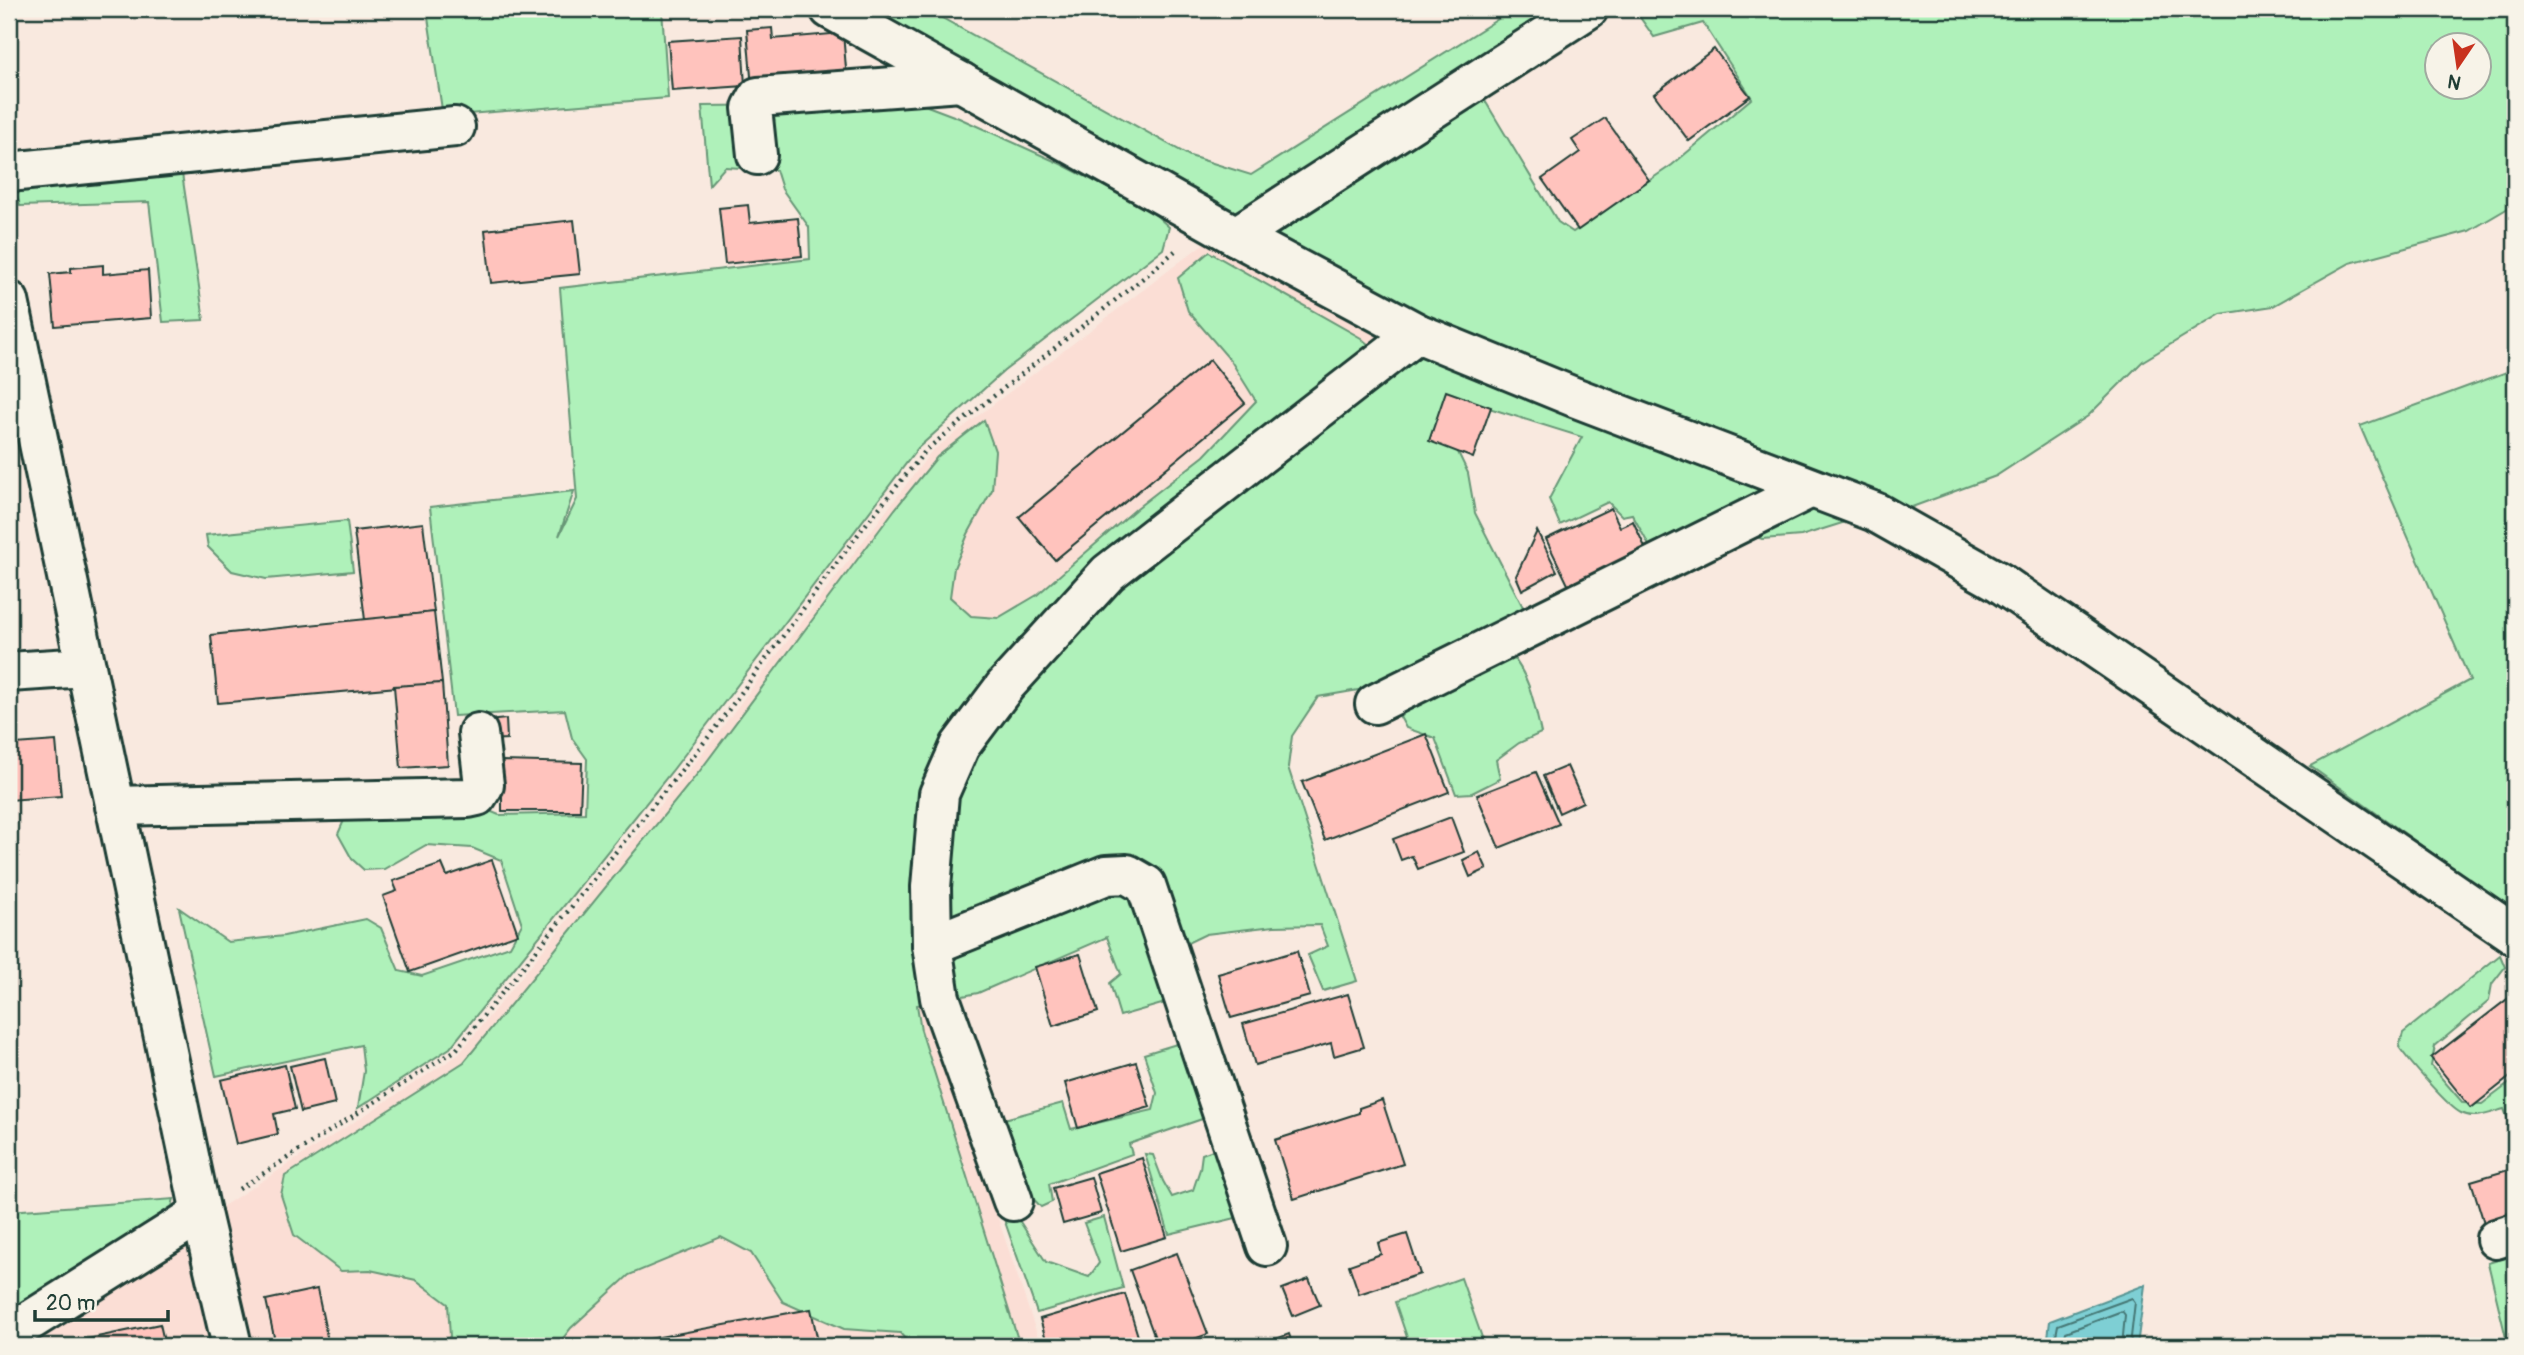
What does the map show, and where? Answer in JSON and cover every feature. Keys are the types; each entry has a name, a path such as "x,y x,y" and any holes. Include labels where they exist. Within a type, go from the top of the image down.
{"street":[{"path":"830,9 1417,333 1574,397 1875,512 1999,582 2515,935"},
{"path":"1223,228 1588,9"},
{"path":"757,155 752,108 758,97 961,82"},
{"path":"9,172 455,127"},
{"path":"9,301 201,1213 232,1346"},
{"path":"1013,1201 940,998 932,945 931,887 939,794 960,746 1005,686 1108,573 1417,333"},
{"path":"1375,704 1811,488"},
{"path":"9,672 86,667"},
{"path":"116,806 468,798 477,796 484,785 478,733"},
{"path":"932,945 1106,875 1127,874 1146,885 1266,1246"},
{"path":"9,1334 201,1213"}],"path":[{"path":"201,1213 456,1050 710,734 862,529 927,449 1147,275 1223,228"}],"shaded area":[{"path":"1207,241 1386,339 916,974 1041,1346 9,1346 458,1055 698,759 931,452"}],"green space":[{"path":"662,9 668,98 443,116 427,11"},
{"path":"856,9 926,9 1190,156 1251,175 1514,9 1565,9 1235,219"},
{"path":"1634,9 2515,9 2515,204 2469,231 2350,263 2273,306 2221,314 2143,361 2088,416 1996,476 1912,507 1855,519 1801,536 1762,539 1723,525 1652,551 1632,514 1622,516 1608,502 1560,525 1549,499 1582,437 1476,404 1454,444 1468,473 1475,513 1525,611 1370,688 1318,697 1292,736 1288,767 1357,981 1323,991 1308,955 1328,946 1320,925 1274,926 1206,934 1181,946 1169,1002 1120,1016 1110,983 1121,974 1107,937 978,993 917,1005 921,1030 1020,1346 911,1346 900,1333 844,1329 783,1302 751,1253 721,1237 629,1275 571,1328 557,1346 433,1346 450,1337 448,1304 416,1280 370,1270 341,1271 294,1235 281,1195 285,1176 464,1062 699,772 895,509 937,457 984,420 995,451 992,490 968,534 954,568 950,597 971,616 998,618 1037,595 1137,508 1204,456 1256,401 1231,361 1188,311 1178,278 1209,252 1361,338 1370,346 1380,336 1257,254 1278,217 1472,96 1484,99 1558,222 1573,232 1672,165 1752,98 1703,23 1654,37"},
{"path":"922,104 1061,164 1149,209 1169,227 1163,249 1004,371 918,448 672,771 450,1048 358,1108 364,1071 361,1045 216,1076 179,908 228,942 284,936 366,919 381,928 399,971 422,976 510,946 522,924 501,860 472,848 426,845 384,869 364,870 352,859 338,834 345,818 475,805 499,815 585,813 587,759 572,738 565,710 454,716 430,507 574,491 559,536 577,499 560,288 810,259 809,227 782,189 776,170 725,167 709,185 702,106"},
{"path":"181,167 204,320 163,322 149,202 20,206 14,186"},
{"path":"2515,369 2515,912 2310,766 2470,680 2360,426"},
{"path":"347,521 353,571 266,579 232,571 208,547 206,535"},
{"path":"1509,652 1527,680 1541,733 1519,743 1496,760 1500,779 1472,793 1456,794 1435,738 1406,728 1400,717 1417,699"},
{"path":"2500,955 2505,967 2492,984 2489,1001 2435,1046 2431,1066 2463,1103 2482,1104 2515,1079 2515,1138 2504,1109 2477,1116 2461,1113 2438,1093 2399,1047 2403,1033"},
{"path":"1180,1043 1205,1118 1129,1144 1132,1154 1049,1184 1052,1202 1041,1207 1026,1191 997,1121 1063,1103 1071,1129 1153,1110 1157,1093 1144,1054"},
{"path":"1218,1148 1240,1217 1169,1234 1145,1154 1153,1155 1172,1197 1193,1190 1202,1154"},
{"path":"174,1199 172,1206 9,1316 9,1211"},
{"path":"1015,1214 1046,1262 1089,1277 1099,1263 1084,1223 1104,1217 1123,1288 1037,1313 1004,1219"},
{"path":"2515,1255 2515,1346 2508,1346 2488,1263"},
{"path":"1461,1278 1485,1346 1410,1346 1395,1302"}],"water":[{"path":"2145,1285 2137,1346 2047,1346 2050,1321"}],"building":[{"path":"772,28 773,39 843,33 847,80 752,88 747,30"},
{"path":"742,36 745,86 672,91 668,41"},
{"path":"1714,49 1750,96 1689,141 1654,94"},
{"path":"1605,118 1649,180 1578,230 1542,179 1580,152 1572,140"},
{"path":"748,205 750,223 798,218 802,256 725,264 719,208"},
{"path":"574,220 580,274 491,283 485,230"},
{"path":"103,265 103,274 148,270 151,318 55,326 50,274 71,272 71,268"},
{"path":"1210,360 1245,403 1055,560 1019,517"},
{"path":"1446,391 1491,407 1473,458 1429,441"},
{"path":"1611,508 1620,527 1633,521 1650,558 1573,595 1546,539"},
{"path":"423,523 434,612 365,620 354,531"},
{"path":"1537,531 1557,571 1522,590 1516,576"},
{"path":"434,612 442,683 218,703 211,635"},
{"path":"442,683 448,765 401,768 394,686"},
{"path":"506,719 507,739 488,740 487,721"},
{"path":"16,733 16,744 56,741 61,796 9,800 9,734"},
{"path":"1426,734 1449,792 1325,840 1302,782"},
{"path":"502,761 582,763 580,811 502,811"},
{"path":"1567,766 1583,802 1559,813 1543,776"},
{"path":"1536,772 1559,824 1499,848 1477,795"},
{"path":"1451,817 1464,852 1418,869 1412,856 1401,860 1393,839"},
{"path":"1479,852 1487,869 1470,877 1463,860"},
{"path":"492,860 518,934 410,972 383,896 397,891 393,881 442,864 447,876"},
{"path":"1297,951 1310,996 1231,1018 1218,974"},
{"path":"1080,954 1098,1012 1053,1026 1035,967"},
{"path":"1348,994 1364,1047 1334,1056 1331,1043 1255,1065 1243,1024"},
{"path":"2510,997 2515,1003 2515,1073 2471,1108 2431,1058"},
{"path":"325,1058 335,1104 301,1112 290,1066"},
{"path":"1136,1062 1150,1107 1078,1128 1065,1083"},
{"path":"285,1065 295,1109 274,1114 278,1134 236,1144 221,1080"},
{"path":"1382,1100 1403,1164 1294,1199 1275,1140 1359,1113 1359,1108"},
{"path":"1142,1158 1167,1237 1121,1251 1096,1173"},
{"path":"2515,1168 2515,1213 2484,1223 2471,1181"},
{"path":"1091,1177 1101,1213 1063,1224 1053,1188"},
{"path":"1407,1234 1420,1274 1359,1294 1349,1265 1381,1254 1378,1243"},
{"path":"1177,1253 1208,1334 1175,1346 1158,1346 1130,1270"},
{"path":"1309,1279 1320,1305 1293,1316 1282,1289"},
{"path":"317,1289 329,1346 276,1346 266,1300"},
{"path":"1125,1294 1141,1346 1048,1346 1040,1319"},
{"path":"811,1309 819,1346 611,1346"},
{"path":"160,1324 165,1346 69,1346 68,1343"},
{"path":"1289,1334 1293,1346 1269,1346 1268,1342"},
{"path":"1389,1338 1392,1346 1365,1346"}]}
